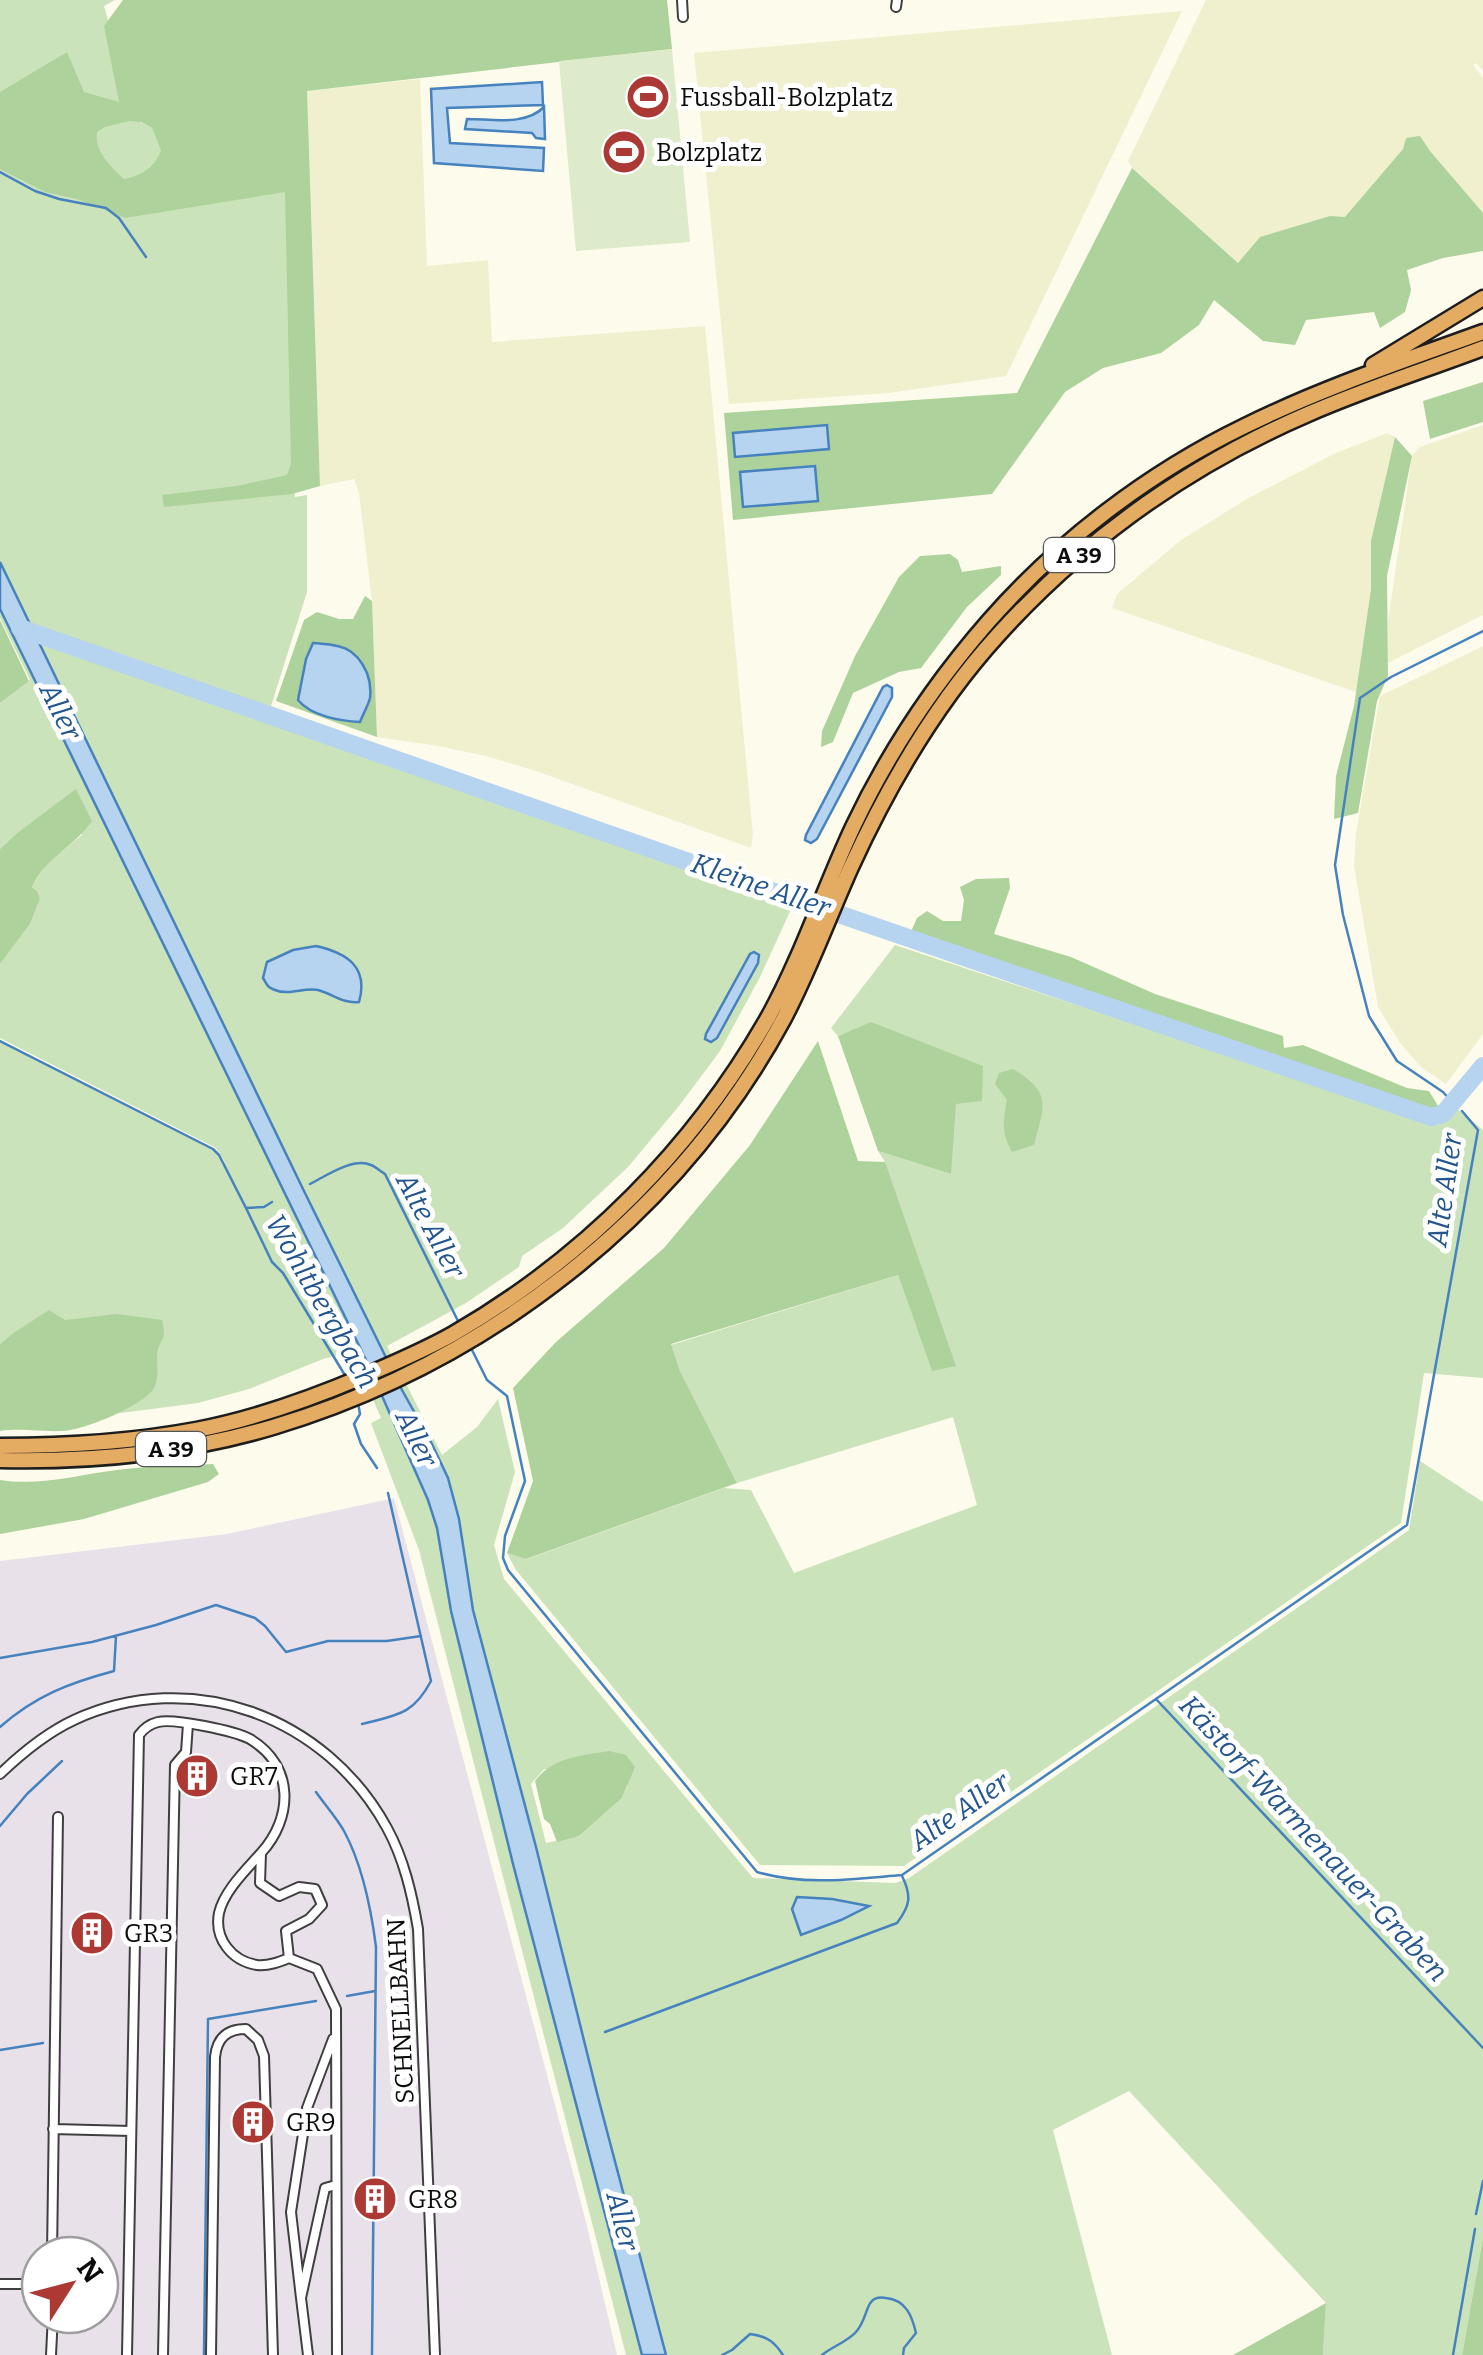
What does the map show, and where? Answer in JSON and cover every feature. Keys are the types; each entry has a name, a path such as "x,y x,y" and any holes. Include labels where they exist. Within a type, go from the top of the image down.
{"highway":[{"path":"1342,383 1483,298"},
{"name":"A 39","path":"0,1460 131,1455 270,1428 450,1336 550,1278 647,1182 706,1112 743,1060 806,952 846,862 870,794 912,721 986,625 1034,575 1106,512 1184,458 1243,426 1342,383 1483,332"},
{"name":"A 39","path":"846,862 907,758 964,676 996,636 1094,542 1146,501 1251,441 1306,415 1483,348"},
{"name":"A 39","path":"0,1446 126,1441 199,1429 334,1397"}],"street":[{"path":"683,17 684,0"},
{"name":"SCHNELLBAHN","path":"0,1774 23,1752 73,1720 139,1700 174,1698 249,1710 280,1724 334,1758 367,1796 402,1862 418,1929 435,2355"},
{"path":"127,2355 139,1735 144,1728 161,1721 201,1725 249,1738 277,1762 284,1783 284,1808 272,1840 219,1910 220,1936 228,1950 240,1959 272,1964 289,1958 317,1969 336,2009 336,2355"},
{"path":"163,2355 176,1765 186,1752 188,1724"},
{"path":"52,2235 58,1817"},
{"path":"260,1853 260,1883"},
{"path":"239,1879 260,1883 279,1896 298,1887 315,1889 322,1905 309,1919 286,1932 289,1958"},
{"path":"211,2355 216,2047 234,2029 246,2029 258,2040 264,2056 273,2355"},
{"path":"308,2355 290,2212 307,2108 336,2030"},
{"path":"54,2129 131,2130"},
{"path":"302,2298 325,2188 336,2186"}],"shaded area":[{"path":"394,1498 586,2222 617,2355 0,2355 0,1561 227,1534"}],"green space":[{"path":"0,0 115,0 104,6 138,121 152,128 161,151 289,188 295,497 307,495 307,592 271,706 763,884 758,894 792,907 720,1051 628,1167 563,1228 522,1256 519,1267 466,1303 387,1346 442,1455 477,1427 498,1399 515,1472 494,1545 504,1579 753,1878 896,1883 909,1878 1409,1530 1420,1461 1483,1502 1483,2238 1462,2355 1323,2355 1326,2303 1129,2091 1053,2130 1112,2355 626,2355 419,1550 371,1423 381,1418 354,1356 323,1359 249,1389 198,1403 121,1413 50,1404 0,1410 0,1041 213,1149 226,1164 216,1148 0,1038 0,964 30,924 40,899 32,887 42,871 82,835 76,790 0,849 0,703 30,680 0,618","holes":["544,1769 628,1785 622,1798 579,1836 546,1843 531,1784"]},
{"path":"123,0 667,0 672,49 307,91 320,486 292,494 164,507 162,495 287,475 291,464 285,192 125,218 77,199 45,192 0,169 0,92 67,52 84,92 119,102 104,26","holes":["129,121 152,128 161,151 146,170 124,179 101,152 97,132"]},
{"path":"1206,0 1483,0 1483,71 1476,63 1473,65 1483,78 1483,213 1420,137 1406,138 1403,149 1345,218 1238,263 1128,161"},
{"path":"1182,11 1006,376 889,393 729,404 694,53"},
{"name":"Bolzplatz","path":"672,49 690,242 576,251 559,61"},
{"path":"420,79 427,266 488,260 492,342 705,326 753,835 751,848 486,756 377,737 372,601 359,493 354,479 320,486 307,91"},
{"path":"1420,136 1483,213 1483,251 1407,270 1411,290 1405,312 1380,328 1374,312 1306,320 1295,345 1263,341 1214,300 1199,325 1161,353 1103,368 1065,392 992,494 733,520 724,413 1017,393 1132,168 1238,263 1260,237 1330,216 1345,217 1403,149 1406,138","holes":["826,425 828,449 735,456 733,434"]},
{"path":"1483,382 1483,422 1430,439 1423,401"},
{"path":"1483,425 1483,615 1388,663 1388,622 1412,456 1420,447"},
{"path":"1387,433 1395,437 1371,541 1371,589 1356,692 1112,608 1117,594 1181,540 1245,500 1336,453"},
{"path":"1395,437 1412,456 1387,576 1388,676 1377,701 1358,813 1334,819 1336,776 1354,706 1371,589 1371,541"},
{"path":"950,554 958,560 962,572 1001,566 1001,575 967,607 921,668 899,672 853,693 833,742 821,747 822,731 855,656 899,577 920,556"},
{"path":"365,596 372,601 377,737 276,701 304,620 317,612 353,619"},
{"path":"0,620 29,681 0,703"},
{"path":"1483,646 1483,1034 1446,1084 1421,1067 1400,1043 1378,1007 1354,866 1356,833 1380,696"},
{"path":"76,789 92,821 38,877 32,887 40,899 30,924 0,964 0,849"},
{"path":"1009,878 1010,888 994,934 1071,957 1155,994 1283,1036 1284,1048 1303,1045 1407,1088 1429,1091 1443,1114 910,934 917,918 927,911 943,921 961,921 964,900 960,887 976,879"},
{"path":"895,945 1439,1125 1451,1104 1483,1130 1483,1378 1424,1373 1401,1523 904,1866 760,1865 516,1570 507,1553 527,1559 724,1488 751,1490 794,1573 977,1505 953,1417 737,1483 680,1371 671,1345 898,1275 932,1370 885,1162 878,1151 951,1174 872,1022 838,1036 831,1028"},
{"path":"871,1022 983,1066 982,1101 956,1104 951,1174 878,1151 838,1036"},
{"path":"818,1041 858,1161 885,1162 956,1366 932,1371 898,1275 671,1344 680,1371 737,1483 526,1559 507,1553 533,1481 513,1388 556,1342 664,1248 750,1145"},
{"path":"1013,1069 1040,1093 1042,1110 1034,1145 1012,1152 1004,1127 1007,1100 995,1084 999,1073"},
{"path":"49,1310 65,1320 117,1314 162,1320 164,1333 154,1388 126,1409 85,1426 63,1431 0,1431 0,1344"},
{"path":"213,1464 219,1474 208,1482 84,1519 0,1534 0,1480 41,1481 123,1469"},
{"path":"609,1751 626,1755 635,1767 622,1798 579,1836 557,1842 544,1819 535,1781 559,1762"},
{"path":"1483,2238 1483,2355 1462,2355"},
{"path":"1326,2303 1323,2355 1233,2355"}],"water":[{"path":"542,82 543,105 447,108 450,143 544,148 543,171 434,163 431,89"},
{"path":"544,107 545,139 532,133 465,129 467,119 518,119"},
{"path":"827,425 829,449 735,457 733,433"},
{"path":"815,466 818,501 743,507 740,472"},
{"name":"Aller","path":"0,562 303,1189 448,1478 459,1519 473,1610 666,2355 642,2355 513,1864 428,1500 367,1362 0,609"},
{"path":"313,643 346,649 362,664 369,679 370,695 360,722 318,714 298,700"},
{"path":"883,687 892,688 892,697 817,839 811,843 805,840"},
{"path":"316,946 353,964 361,979 359,1002 318,990 286,992 268,986 263,978 267,962 293,950"},
{"path":"750,954 759,955 758,963 717,1038 711,1042 705,1039"},
{"path":"797,1897 869,1906 801,1935 792,1909"}],"waterway":[{"path":"0,172 35,191 106,208 119,218 146,257"},
{"name":"Kleine Aller","path":"20,628 1431,1117 1443,1114 1483,1066"},
{"path":"1453,1103 1397,1061 1369,1016 1343,915 1335,865 1360,698 1391,677 1483,631"},
{"name":"Alte Aller","path":"0,1041 213,1149 246,1208 264,1207 272,1202"},
{"name":"Alte Aller","path":"470,1346 487,1380 507,1396 525,1481 505,1536 503,1558 508,1570 757,1872 811,1880 902,1875 1407,1525 1478,1130 1462,1111"},
{"name":"Alte Aller","path":"310,1184 356,1163 371,1165 385,1174 460,1325"},
{"name":"Wohltbergbach","path":"246,1208 272,1262 283,1273 346,1377"},
{"name":"Wohltbergbach","path":"358,1403 360,1414 354,1424 361,1444 377,1468"},
{"name":"Wohltbergbach","path":"362,1724 410,1707 431,1681 388,1493"},
{"path":"0,1658 92,1642 216,1605 255,1618 286,1652 328,1641 387,1641 421,1636"},
{"path":"0,1727 53,1692 114,1671 116,1636"},
{"name":"Kästorf-Warmenauer-Graben","path":"1156,1699 1483,2048"},
{"path":"0,1826 62,1761"},
{"name":"Wohltbergbach","path":"316,1792 351,1844 369,1902 376,1947 372,2355"},
{"path":"605,2032 897,1923 908,1901 902,1876"},
{"path":"347,1996 375,1991"},
{"path":"204,2355 208,2019 316,2001"},
{"path":"0,2050 43,2043"},
{"name":"Kästorf-Warmenauer-Graben","path":"1476,2214 1483,2181"},
{"name":"Kästorf-Warmenauer-Graben","path":"1453,2355 1475,2229"},
{"path":"822,2355 852,2335 876,2298 893,2299 907,2310 916,2333 903,2355"},
{"path":"722,2355 750,2334 769,2340 783,2355"}],"place":[{"name":"Fussball-Bolzplatz","path":"648,97"},
{"name":"Bolzplatz","path":"624,152"},
{"name":"GR7","path":"197,1776"},
{"name":"GR3","path":"92,1933"},
{"name":"GR9","path":"253,2122"},
{"name":"GR8","path":"375,2199"}]}
